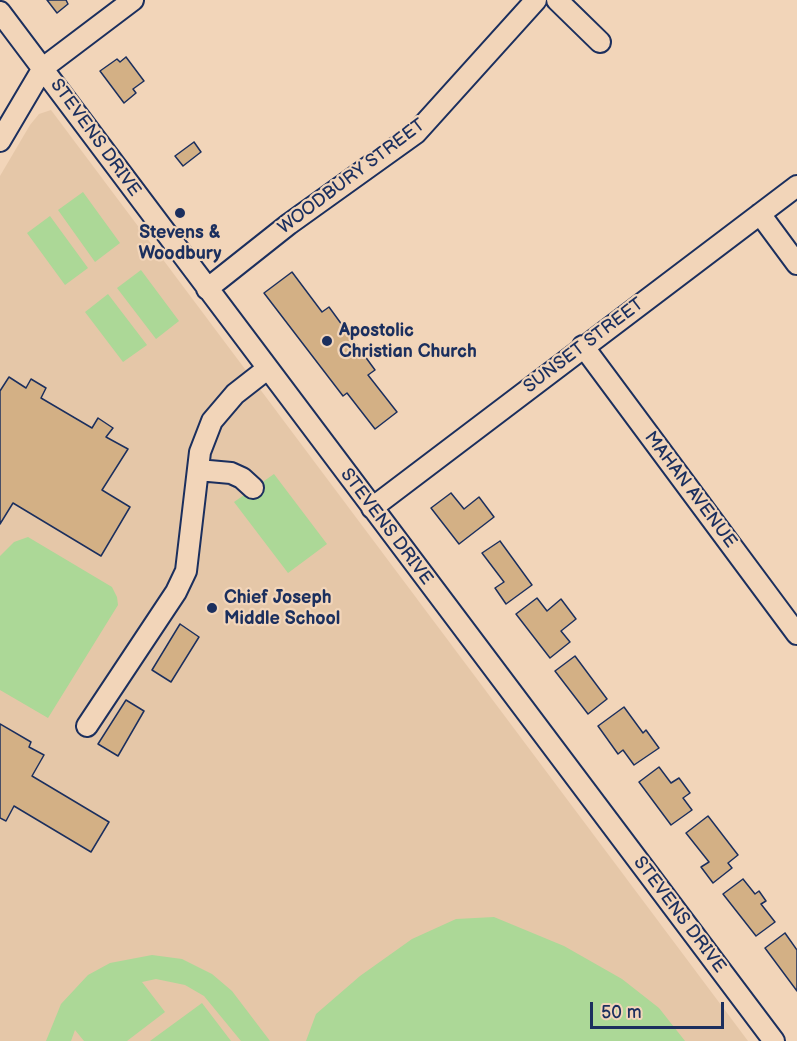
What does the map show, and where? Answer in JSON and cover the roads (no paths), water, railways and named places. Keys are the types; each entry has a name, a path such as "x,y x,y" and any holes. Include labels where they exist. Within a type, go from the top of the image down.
{"street":[{"path":"0,141 43,68 134,0"},
{"name":"WOODBURY STREET","path":"207,289 289,224 416,132 536,0"},
{"path":"557,0 600,42"},
{"name":"STEVENS DRIVE","path":"0,12 774,1041"},
{"name":"SUNSET STREET","path":"372,508 797,186"},
{"path":"760,214 797,264"},
{"name":"MAHAN AVENUE","path":"584,346 797,634"},
{"path":"87,726 176,592 186,572 200,452 212,421 235,394 267,369"},
{"path":"198,470 231,473 242,478 253,488"}],"place":[{"name":"Stevens & Woodbury","path":"180,213"},
{"name":"Apostolic Christian Church","path":"327,341"},
{"name":"Chief Joseph Middle School","path":"212,608"}]}
